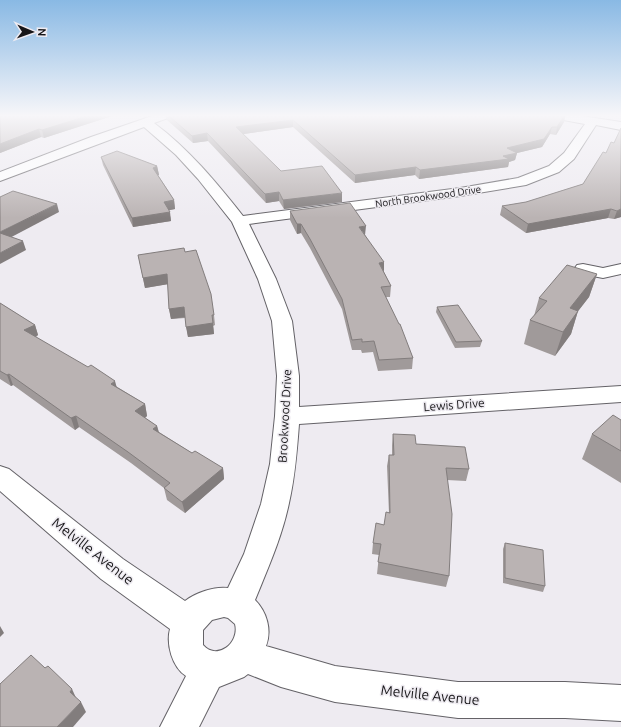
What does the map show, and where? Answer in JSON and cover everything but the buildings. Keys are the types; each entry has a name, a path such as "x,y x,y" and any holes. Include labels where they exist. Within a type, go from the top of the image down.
{"street":[{"path":"0,177 70,150"},
{"name":"Brookwood Drive","path":"179,150 203,176 239,221 267,279 282,321 288,376 287,416 283,464 275,504 259,554 237,605"},
{"name":"North Brookwood Drive","path":"239,221 460,192 522,182 554,169 569,156 573,150"},
{"path":"583,269 603,272 621,269"},
{"name":"Lewis Drive","path":"287,416 621,394"},
{"name":"Melville Avenue","path":"0,476 112,569 189,623"},
{"path":"224,602 237,605 246,612 251,621 253,632 251,644 244,655 233,664 218,669 209,669 193,660 185,649 184,636 189,623 198,611 210,605 224,602"},
{"name":"Melville Avenue","path":"244,655 281,669 335,684 458,700 565,700 621,703"},
{"path":"179,727 209,669"}]}
